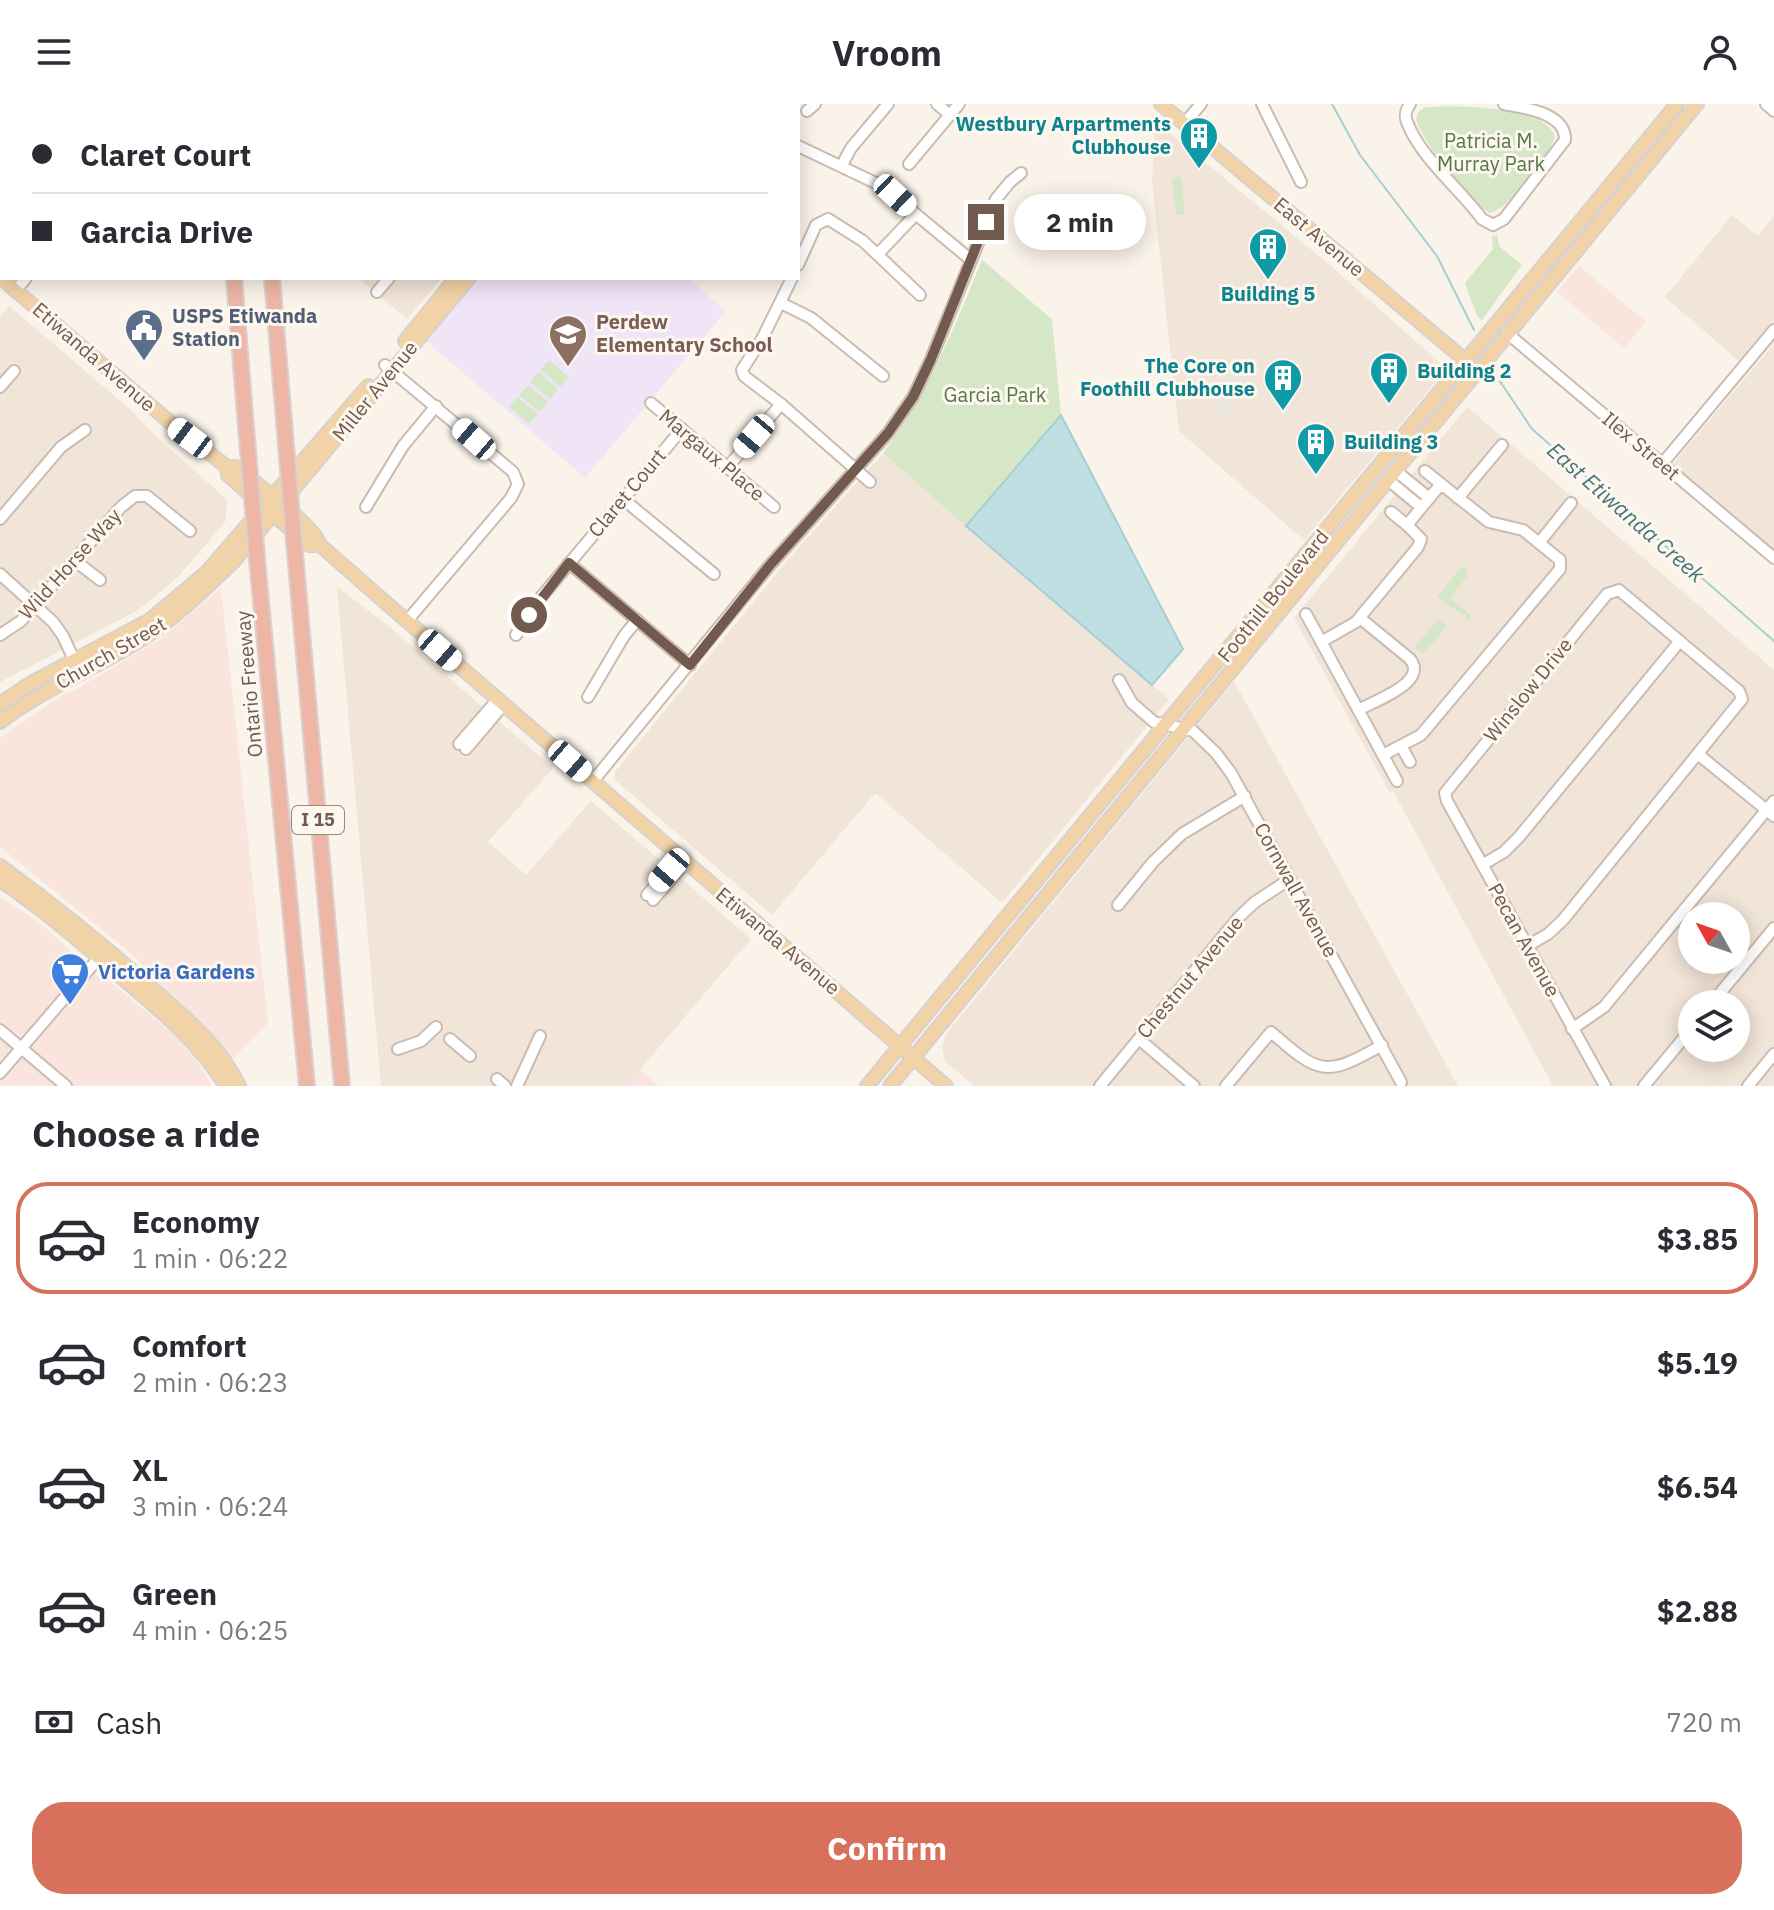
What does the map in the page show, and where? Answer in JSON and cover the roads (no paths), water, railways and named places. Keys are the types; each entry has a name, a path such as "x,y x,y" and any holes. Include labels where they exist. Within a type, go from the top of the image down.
{"highway":[{"name":"Ontario Freeway","path":"234,280 307,1086"},
{"name":"I 15","path":"272,280 342,1086"}],"main road":[{"name":"East Avenue","path":"1161,104 1478,371"},
{"name":"Foothill Boulevard","path":"867,1086 1677,104"},
{"name":"Foothill Boulevard","path":"890,1086 1697,104"},
{"name":"Etiwanda Avenue","path":"4,280 227,467 228,475 317,535 320,545 946,1086"},
{"name":"Miller Avenue","path":"388,367 454,280"},
{"name":"Miller Avenue","path":"272,506 388,367 467,280"},
{"name":"Church Street","path":"0,704 31,683 132,631 206,573 272,506"},
{"name":"Church Street","path":"0,722 40,694 139,641 173,618 234,561 272,506"},
{"path":"0,866 68,915 181,1028 226,1086"},
{"path":"0,880 103,952 203,1035 217,1050 236,1086"},
{"path":"214,1067 221,1067 236,1086"}],"street":[{"path":"842,165 851,148 888,104"},
{"path":"937,104 950,115"},
{"path":"909,164 959,104"},
{"path":"1184,124 1201,104"},
{"path":"1262,104 1301,182"},
{"path":"1410,104 1406,121 1423,149 1482,219 1493,225 1504,219 1565,140 1563,127 1556,120 1535,111 1504,104"},
{"path":"1766,104 1774,111"},
{"path":"800,147 882,186 971,260"},
{"path":"593,781 770,565 888,433 913,397 996,199 1021,173"},
{"path":"878,254 916,214"},
{"path":"800,260 813,230 821,221 828,219 878,254 920,295"},
{"path":"16,290 24,280"},
{"path":"377,292 387,280"},
{"path":"791,280 763,337 742,370 744,376 870,482"},
{"path":"781,303 811,318 883,376"},
{"path":"1662,464 1774,330"},
{"name":"Ilex Street","path":"1507,333 1774,558"},
{"path":"388,367 513,472 518,484 511,498 407,621"},
{"path":"0,387 14,371"},
{"name":"Margaux Place","path":"651,403 774,507"},
{"path":"727,468 781,404"},
{"path":"366,507 403,446 436,406"},
{"name":"Claret Court","path":"516,635 542,596 682,429"},
{"path":"0,519 61,447 85,430"},
{"path":"1458,498 1502,445"},
{"path":"1383,755 1421,735 1560,569 1560,560 1523,530 1489,522 1425,471"},
{"path":"1392,475 1403,491 1423,505"},
{"path":"1392,475 1423,505"},
{"path":"1407,525 1441,484"},
{"name":"Wild Horse Way","path":"0,635 21,621 129,499 140,494 190,531"},
{"path":"623,499 714,574"},
{"path":"1539,543 1571,503"},
{"path":"1321,642 1360,618 1420,543 1419,535 1391,512"},
{"path":"74,560 100,580"},
{"path":"569,563 690,665"},
{"path":"0,574 35,605 63,636 80,673"},
{"name":"Winslow Drive","path":"1445,793 1597,606 1615,589 1623,592 1680,641"},
{"path":"1306,614 1397,781"},
{"path":"1358,710 1408,683 1416,667 1360,618"},
{"path":"588,697 637,620"},
{"path":"1482,865 1504,852 1519,837 1680,641 1739,691 1742,699 1699,755 1563,920 1548,934 1527,946"},
{"path":"1119,680 1132,703 1154,722 1166,725"},
{"path":"463,746 501,702"},
{"name":"Cornwall Avenue","path":"1166,725 1193,731 1216,753 1245,796 1401,1082"},
{"path":"1401,746 1410,762"},
{"path":"1572,1029 1604,1007 1771,809 1699,755"},
{"name":"Pecan Avenue","path":"1445,793 1605,1086"},
{"path":"1118,905 1153,862 1182,834 1245,796"},
{"path":"650,897 683,859"},
{"name":"Chestnut Avenue","path":"1100,1086 1244,911 1290,879"},
{"path":"1723,990 1774,928"},
{"path":"0,1073 103,952"},
{"path":"398,1049 421,1041 436,1027"},
{"path":"0,1030 66,1086"},
{"path":"1226,1086 1271,1032 1300,1057 1322,1068 1349,1064 1382,1045"},
{"path":"517,1086 540,1036"},
{"path":"450,1039 470,1056"},
{"path":"1139,1039 1194,1086"},
{"path":"1644,1086 1678,1045"},
{"path":"1748,1086 1774,1054"}],"water":[{"path":"1061,415 1183,649 1152,685 966,526"}],"waterway":[{"name":"East Etiwanda Creek","path":"1332,104 1360,155 1437,256 1474,330"},
{"name":"East Etiwanda Creek","path":"1493,371 1532,429 1774,641"}],"place":[{"name":"Westbury Arpartments Clubhouse","path":"1199,170"},
{"name":"Building 5","path":"1268,281"},
{"name":"USPS Etiwanda Station","path":"144,362"},
{"name":"Perdew Elementary School","path":"568,368"},
{"name":"Building 2","path":"1389,405"},
{"name":"The Core on Foothill Clubhouse","path":"1283,412"},
{"name":"Building 3","path":"1316,476"},
{"name":"Victoria Gardens","path":"70,1006"}],"park label":[{"name":"Patricia M. Murray Park","path":"1491,152"},
{"name":"Garcia Park","path":"995,395"}]}
